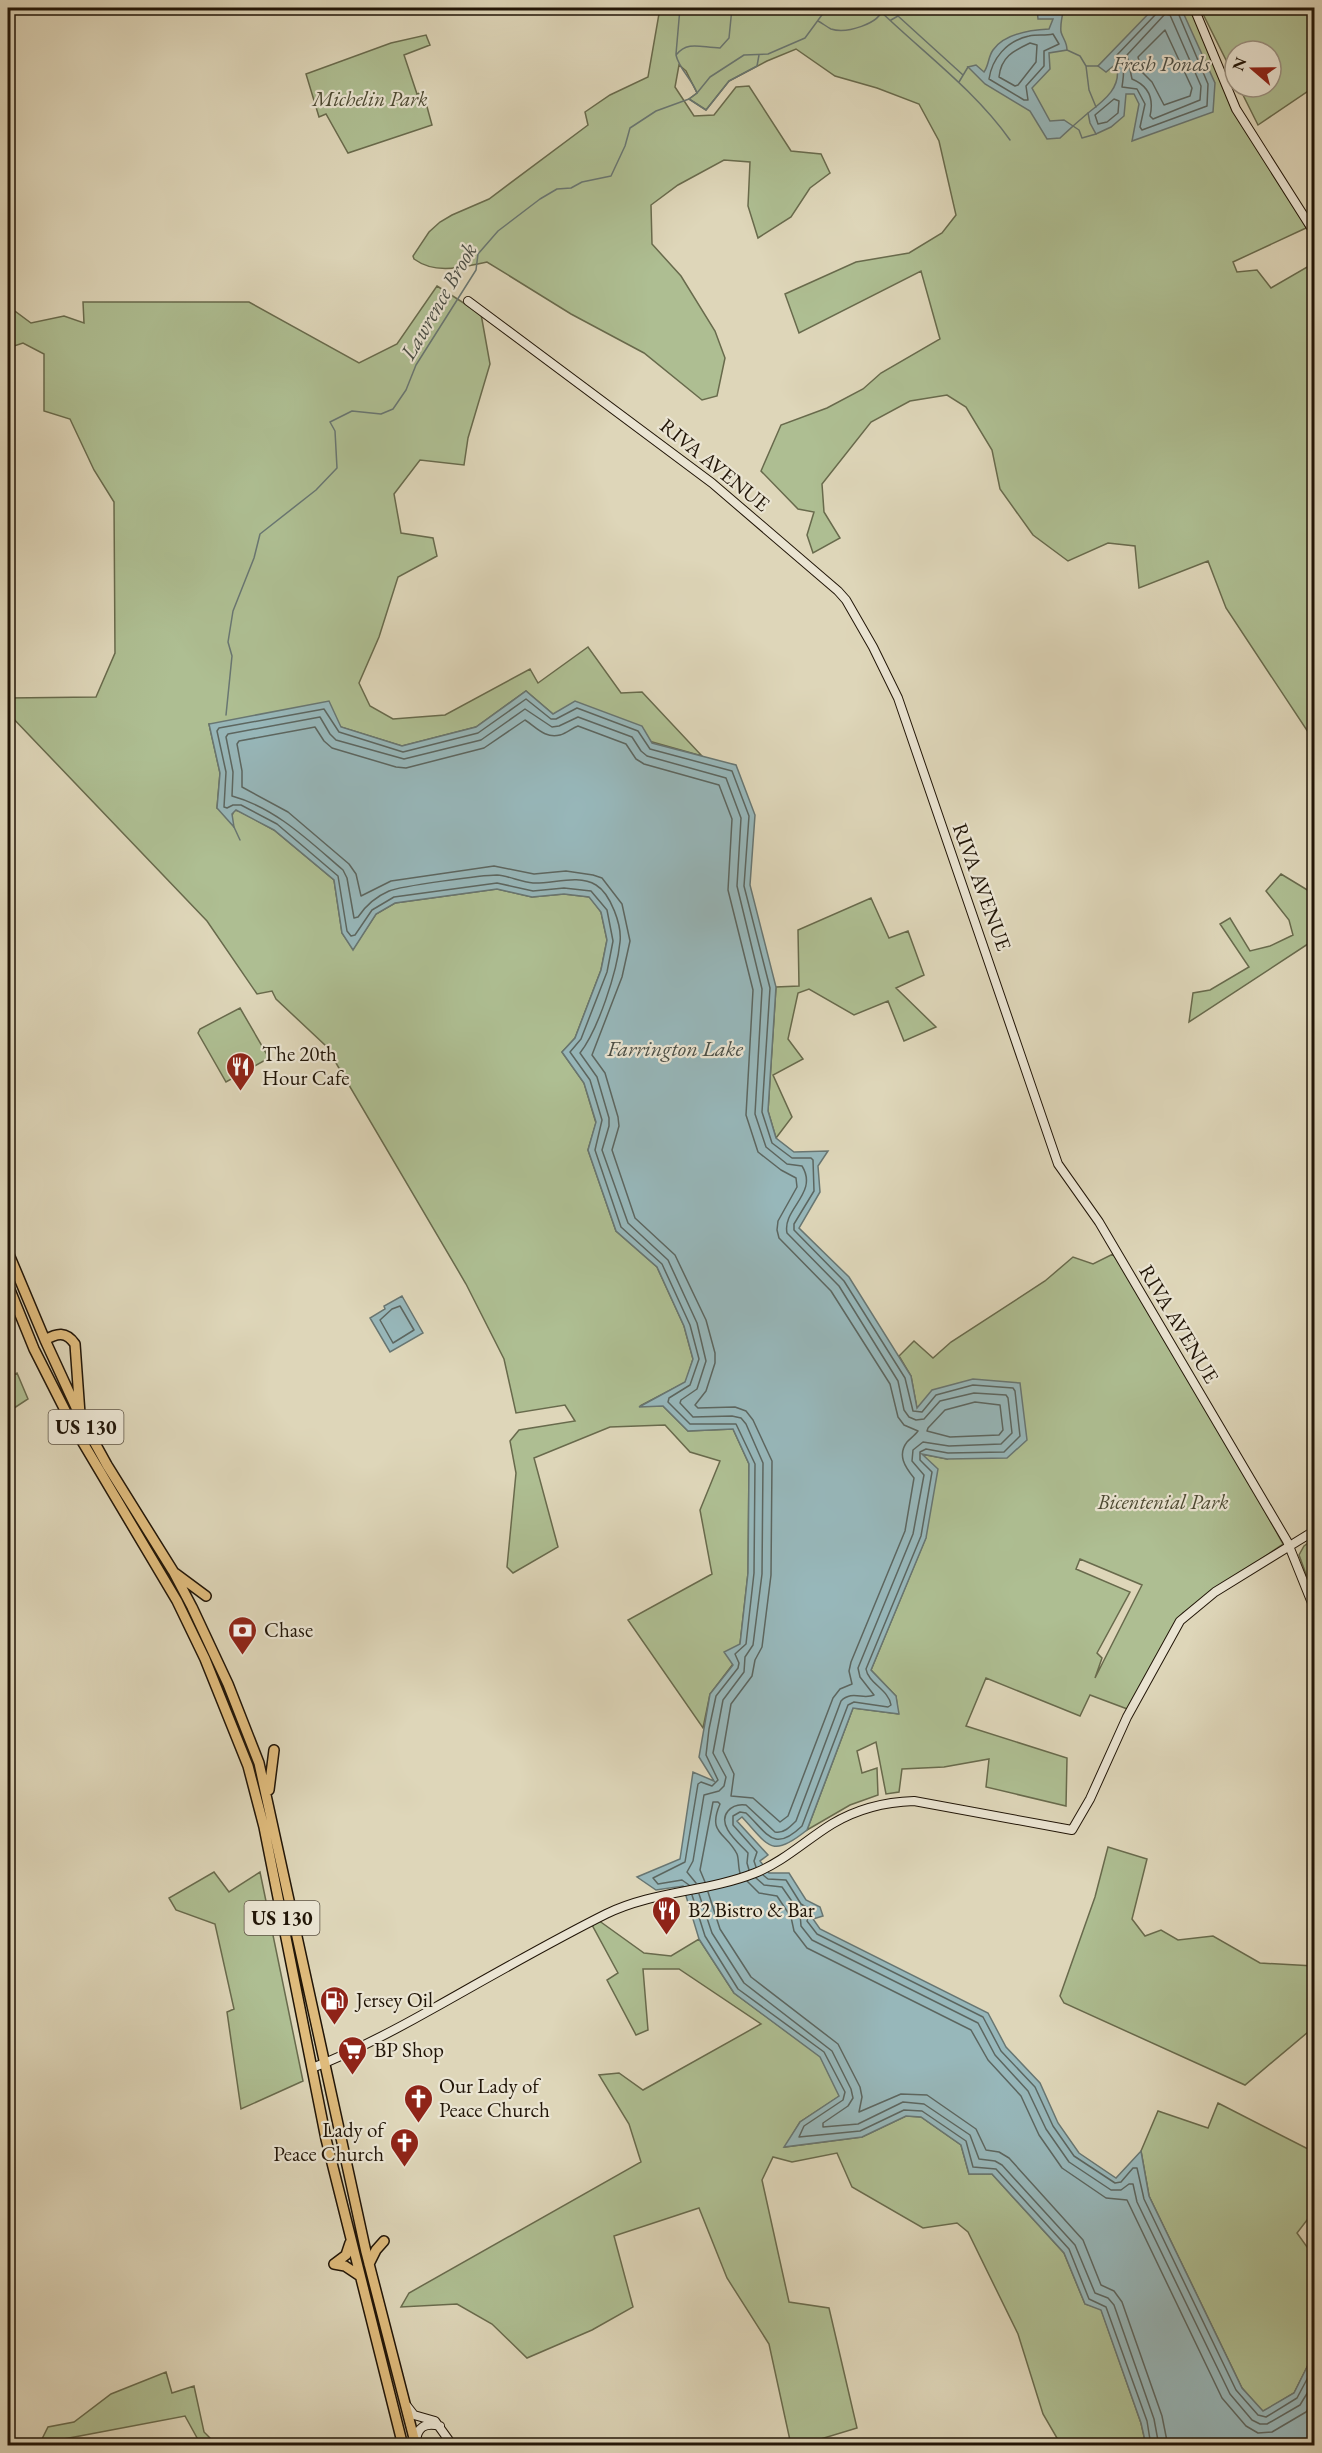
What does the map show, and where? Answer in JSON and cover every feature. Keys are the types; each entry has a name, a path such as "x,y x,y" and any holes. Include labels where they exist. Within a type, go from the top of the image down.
{"highway":[{"name":"US 130","path":"8,1252 80,1416 205,1659 248,1768 264,1827 326,2139 403,2445"},
{"name":"US 130","path":"8,1285 34,1349 101,1476 173,1571 228,1684 256,1753 269,1802 369,2264 416,2444"},
{"path":"45,1340 54,1334 61,1334 68,1336 75,1344 80,1416"},
{"path":"173,1571 206,1596 196,1598 192,1607"},
{"path":"269,1802 274,1750"},
{"path":"351,2239 346,2255 334,2264 345,2266 360,2276"},
{"path":"369,2264 384,2241"}],"street":[{"path":"1194,8 1236,109 1314,232"},
{"name":"RIVA AVENUE","path":"468,301 712,483 846,600 873,647 898,698 1058,1164 1099,1222 1289,1547 1314,1608"},
{"path":"312,2068 408,2022 608,1913 659,1895 729,1882 757,1873 832,1824 871,1807 914,1801 958,1807 1072,1830 1090,1799 1127,1717 1180,1621 1215,1592 1314,1531"},
{"path":"406,2404 414,2415 432,2419 441,2427 453,2445"},
{"path":"416,2444 418,2432 423,2426 429,2424 441,2427"}],"green space":[{"path":"660,8 1196,8 1223,77 1223,99 1233,99 1271,169 1290,187 1306,228 1233,262 1237,272 1257,270 1271,288 1314,263 1314,741 1226,608 1208,561 1139,588 1135,546 1108,543 1068,561 1033,535 1000,489 992,450 966,407 947,395 910,401 871,422 822,484 824,512 840,538 813,553 807,535 814,512 798,509 761,471 781,425 827,408 863,389 881,373 940,339 921,271 799,333 785,294 856,262 909,253 942,233 956,215 939,141 919,104 877,88 835,76 796,49 729,81 706,110 689,99 697,93 686,71 679,65 675,87 694,116 714,115 736,87 749,86 791,151 821,154 830,173 810,188 791,217 758,238 748,206 750,162 724,160 678,185 651,205 652,244 681,276 715,331 725,358 717,396 702,400 644,353 571,314 487,262 440,268 422,264 414,259 413,256 429,232 440,222 489,199 588,125 585,112 610,95 648,77"},
{"path":"1200,8 1314,8 1314,87 1258,125 1245,99 1283,99 1283,39 1223,39 1223,54"},
{"name":"Michelin Park","path":"426,35 430,45 404,55 417,94 423,92 432,125 348,153 326,114 319,117 306,74 391,43"},
{"path":"437,286 481,314 490,364 468,438 464,465 420,460 394,494 401,533 433,538 437,556 398,577 379,637 359,683 370,706 393,719 445,715 530,669 538,683 588,647 621,693 642,692 702,756 553,714 526,691 476,727 402,746 341,727 209,724 220,773 217,808 232,816 234,810 239,811 274,830 334,880 342,933 353,949 376,914 395,903 497,889 532,897 564,894 590,897 601,912 607,940 601,970 575,1038 562,1052 584,1083 596,1123 588,1150 616,1231 657,1267 684,1326 693,1359 686,1382 640,1406 663,1406 688,1431 733,1429 749,1464 748,1573 740,1644 733,1664 710,1694 703,1728 628,1620 712,1574 700,1510 720,1461 690,1452 665,1425 610,1427 534,1458 558,1547 513,1573 507,1567 516,1473 510,1441 519,1430 575,1421 565,1405 516,1413 504,1359 466,1284 326,1046 276,999 272,991 257,994 207,921 8,713 8,698 96,697 115,653 114,502 94,470 70,419 44,411 44,354 23,343 8,348 8,306 31,323 64,316 84,323 83,302 249,302 359,363 397,344"},
{"path":"1281,874 1314,894 1314,940 1189,1022 1193,993 1210,990 1249,967 1220,924 1230,918 1250,951 1270,946 1293,935 1289,920 1266,891"},
{"path":"871,898 889,938 908,931 924,975 896,988 936,1027 904,1041 888,1001 854,1015 809,989 798,993 788,1039 803,1059 773,1075 792,1117 776,1138 768,1111 776,987 799,986 798,930"},
{"path":"240,1008 269,1058 226,1082 198,1033 200,1029"},
{"name":"Bicentenial Park","path":"1113,1254 1177,1351 1283,1544 1183,1613 1130,1710 1090,1695 1080,1716 986,1678 966,1726 1067,1758 1066,1806 986,1787 989,1759 944,1767 902,1769 899,1792 886,1794 876,1742 857,1751 862,1773 877,1768 878,1795 850,1805 807,1830 853,1708 898,1714 896,1696 871,1670 926,1537 921,1454 947,1459 917,1409 911,1376 899,1356 914,1341 933,1358 951,1342 1045,1281 1073,1257 1093,1264","holes":["1080,1559 1142,1585 1095,1678 1102,1658 1097,1653 1130,1592 1076,1569"]},
{"path":"17,1373 28,1399 8,1412 8,1378"},
{"path":"1314,1539 1314,1596 1299,1555 1304,1546"},
{"path":"1108,1847 1147,1859 1132,1919 1145,1936 1161,1930 1178,1940 1213,1936 1260,1963 1314,1966 1314,2027 1245,2085 1064,2003 1060,1996 1095,1897"},
{"path":"214,1872 229,1892 260,1872 303,2081 241,2109 227,2012 234,2009 215,1924 176,1910 169,1898"},
{"path":"598,1920 644,1953 671,1956 699,1939 734,1993 820,2056 840,2096 800,2122 785,2147 862,2137 906,2116 921,2117 961,2145 969,2174 992,2174 1064,2253 1085,2304 1101,2309 1141,2423 1146,2445 1061,2445 1043,2414 1018,2334 968,2232 957,2223 923,2228 852,2187 837,2153 792,2162 773,2157 762,2180 789,2302 829,2308 857,2428 801,2445 791,2445 769,2344 727,2278 699,2208 614,2236 633,2307 592,2330 527,2358 492,2324 457,2304 401,2307 409,2293 641,2162 629,2124 599,2075 619,2073 643,2090 761,2024 679,1969 643,1969 648,2030 636,2035 607,1980 618,1973 591,1923"},
{"path":"1218,2103 1314,2152 1314,2211 1297,2233 1312,2254 1314,2251 1314,2353 1294,2393 1263,2412 1242,2388 1149,2196 1141,2151 1158,2111 1208,2128"},
{"path":"166,2372 172,2393 194,2386 204,2432 215,2443 249,2445 201,2445 185,2416 64,2439 59,2445 39,2445 48,2427 74,2422 111,2394"}],"water":[{"path":"1037,8 1064,8 1061,29 1067,50 1049,53 1050,69 1032,88 1050,121 1064,120 1073,126 1060,138 1047,139 1030,111 985,84 968,67 976,65 984,72 993,50 1004,40 1025,32 1049,29 1053,19 1038,19"},
{"name":"Fresh Ponds","path":"1154,8 1181,8 1215,83 1213,112 1132,141 1139,104 1134,94 1126,94 1124,116 1111,127 1096,134 1088,113 1111,92 1118,72 1116,64 1106,72 1098,66"},
{"name":"Farrington Lake","path":"526,691 553,714 575,701 642,726 652,743 736,765 755,815 750,885 776,987 768,1111 776,1138 794,1152 828,1151 818,1166 820,1192 799,1228 849,1277 911,1376 917,1408 932,1390 973,1379 1020,1383 1027,1440 1007,1458 947,1459 922,1454 938,1469 926,1538 871,1670 896,1696 899,1714 853,1708 807,1830 795,1839 778,1846 771,1845 765,1842 742,1817 737,1821 768,1855 760,1861 769,1873 789,1873 806,1900 820,1907 823,1916 813,1919 820,1929 988,2013 1006,2047 1040,2083 1058,2123 1079,2153 1116,2178 1141,2151 1149,2196 1242,2388 1263,2411 1294,2393 1314,2353 1314,2445 1146,2445 1141,2423 1101,2310 1085,2304 1064,2253 992,2174 969,2174 961,2145 921,2117 906,2116 862,2137 784,2147 800,2122 839,2096 820,2057 734,1993 699,1939 683,1886 656,1890 637,1877 680,1859 693,1772 714,1781 699,1757 710,1694 733,1665 724,1652 740,1644 748,1573 749,1464 733,1429 688,1431 663,1406 639,1407 685,1382 693,1359 684,1326 657,1267 616,1231 588,1150 596,1122 584,1083 562,1052 575,1038 601,970 607,940 601,912 589,897 564,894 532,897 497,889 395,903 376,914 353,950 342,933 334,880 274,830 236,810 232,814 234,827 217,808 220,773 209,724 329,701 341,727 402,746 476,727"},
{"path":"402,1296 423,1333 390,1352 370,1318 385,1309 384,1306"}],"waterway":[{"path":"676,54 680,8"},
{"name":"Lawrence Brook","path":"226,715 232,656 228,642 233,611 254,558 260,534 316,490 337,468 335,431 330,422 352,411 381,414 393,409 406,390 416,365 476,270 478,254 498,231 557,189 571,188 582,182 611,176 625,146 630,128 656,111 689,99 697,93 676,55 690,46 720,48 729,38 732,8"},
{"path":"697,93 710,77 744,55 768,54 805,38 827,8"},
{"path":"877,8 964,87 996,121 1010,140"},
{"path":"818,21 831,29 853,29 876,19 883,8"},
{"path":"891,20 898,16 963,75"},
{"path":"1067,50 1080,56 1086,66 1098,66"},
{"path":"689,99 706,110 729,81 757,66 759,55"},
{"path":"1086,66 1089,90 1096,107"},
{"path":"959,82 968,67"},
{"path":"1088,113 1073,126 1079,130 1082,138 1096,134"},
{"path":"234,827 240,840"}],"place":[{"name":"The 20th Hour Cafe","path":"241,1092"},
{"name":"Chase","path":"243,1656"},
{"name":"B2 Bistro & Bar","path":"667,1936"},
{"name":"Jersey Oil","path":"335,2026"},
{"name":"BP Shop","path":"353,2076"},
{"name":"Our Lady of Peace Church","path":"418,2124"},
{"name":"Lady of Peace Church","path":"405,2168"}]}
